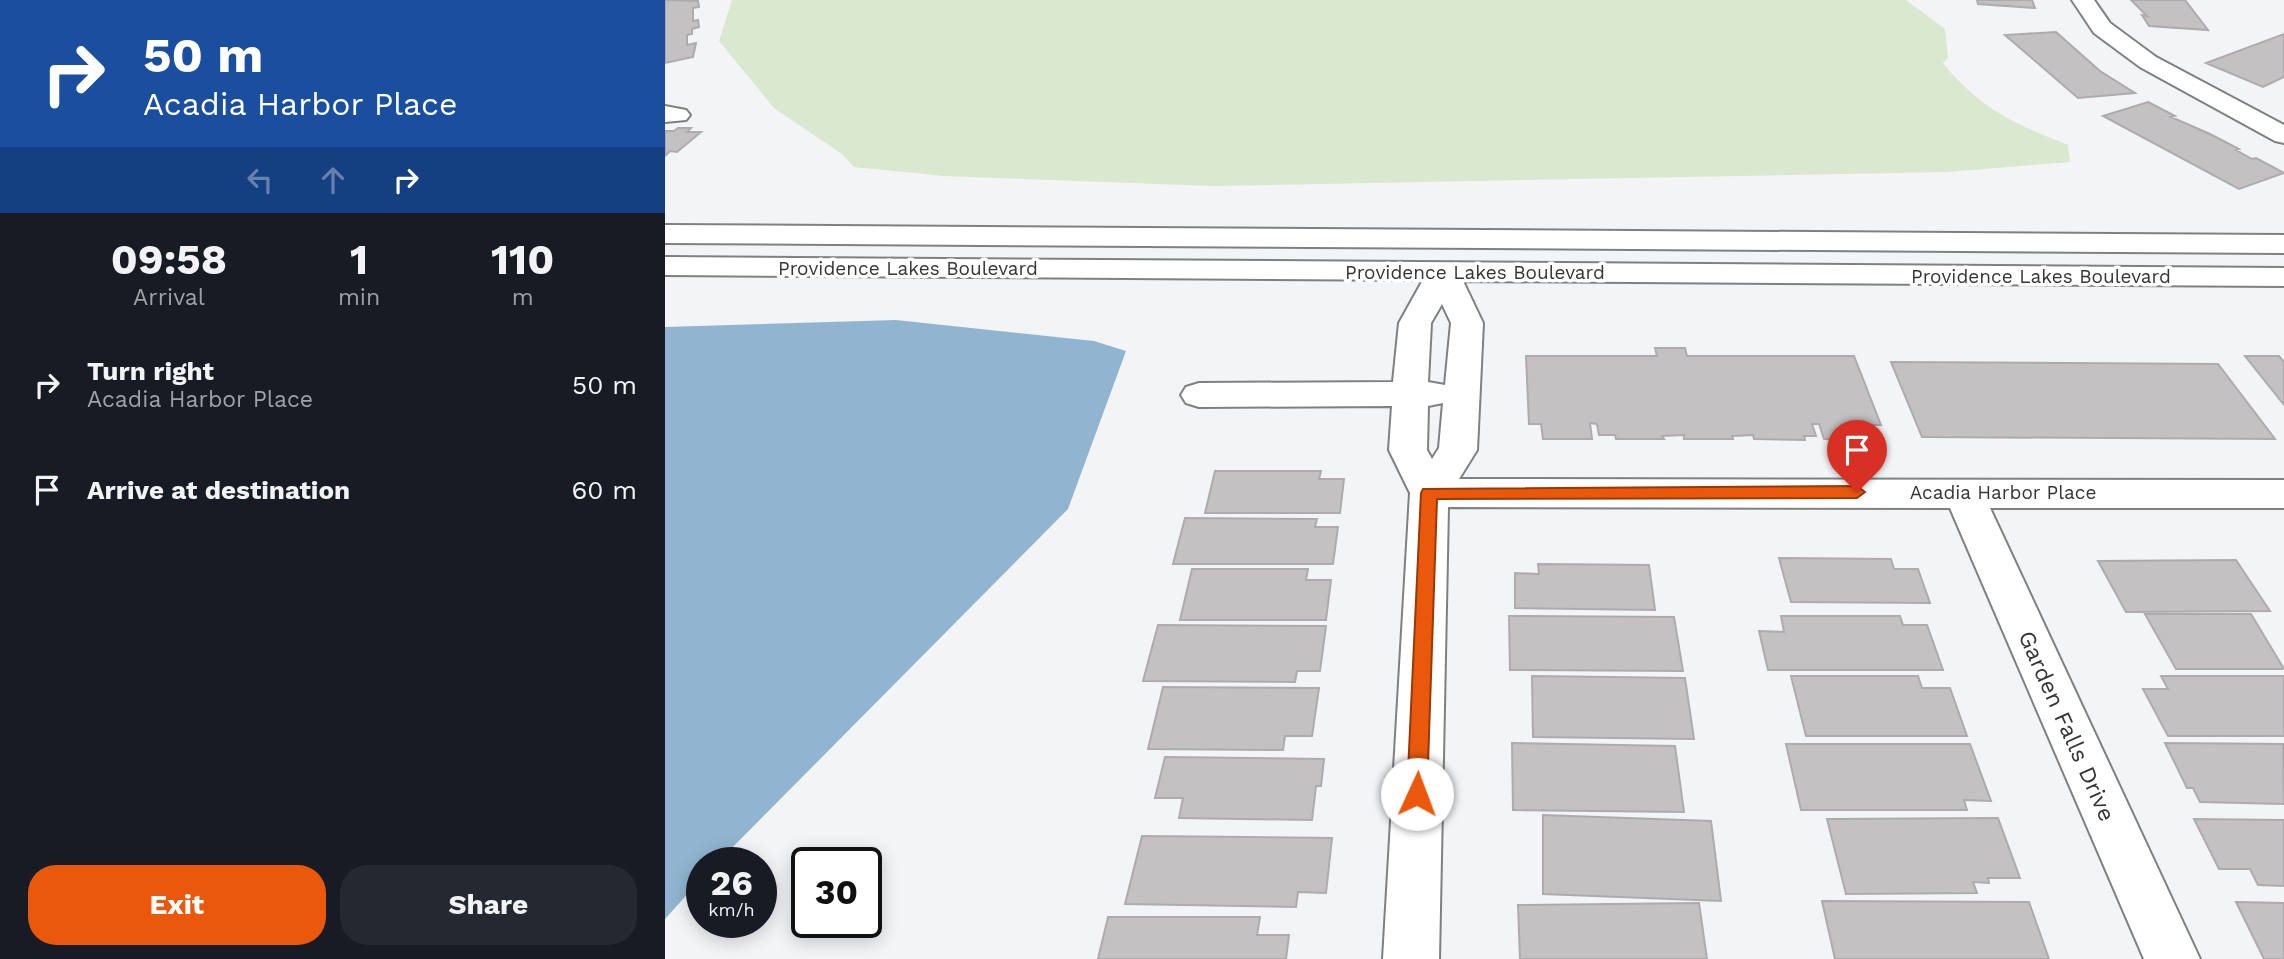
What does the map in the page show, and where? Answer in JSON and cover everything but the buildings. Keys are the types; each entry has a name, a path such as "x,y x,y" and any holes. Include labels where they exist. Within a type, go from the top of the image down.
{"street":[{"path":"2083,0 2102,28 2148,62 2280,129"},
{"name":"Providence Lakes Boulevard","path":"665,234 2284,277"},
{"name":"Providence Lakes Boulevard","path":"665,266 2284,244"},
{"path":"1429,493 1458,450 1467,323 1444,256"},
{"path":"1411,959 1429,493 1408,450 1410,394 1415,324 1444,256"},
{"path":"1199,395 1460,394"},
{"name":"Garden Falls Drive","path":"1963,492 2172,959"},
{"name":"Acadia Harbor Place","path":"1429,493 2284,494"}],"green space":[{"path":"732,0 1906,0 1945,29 1948,58 1943,63 1957,79 1999,113 2068,145 2070,162 1946,172 1214,186 945,176 854,167 842,154 774,108 719,41"}],"water":[{"path":"896,320 1094,341 1126,351 1068,509 733,847 686,847 686,896 665,919 665,327"}],"route":[{"path":"1417,794 1429,493 1857,492"}]}
